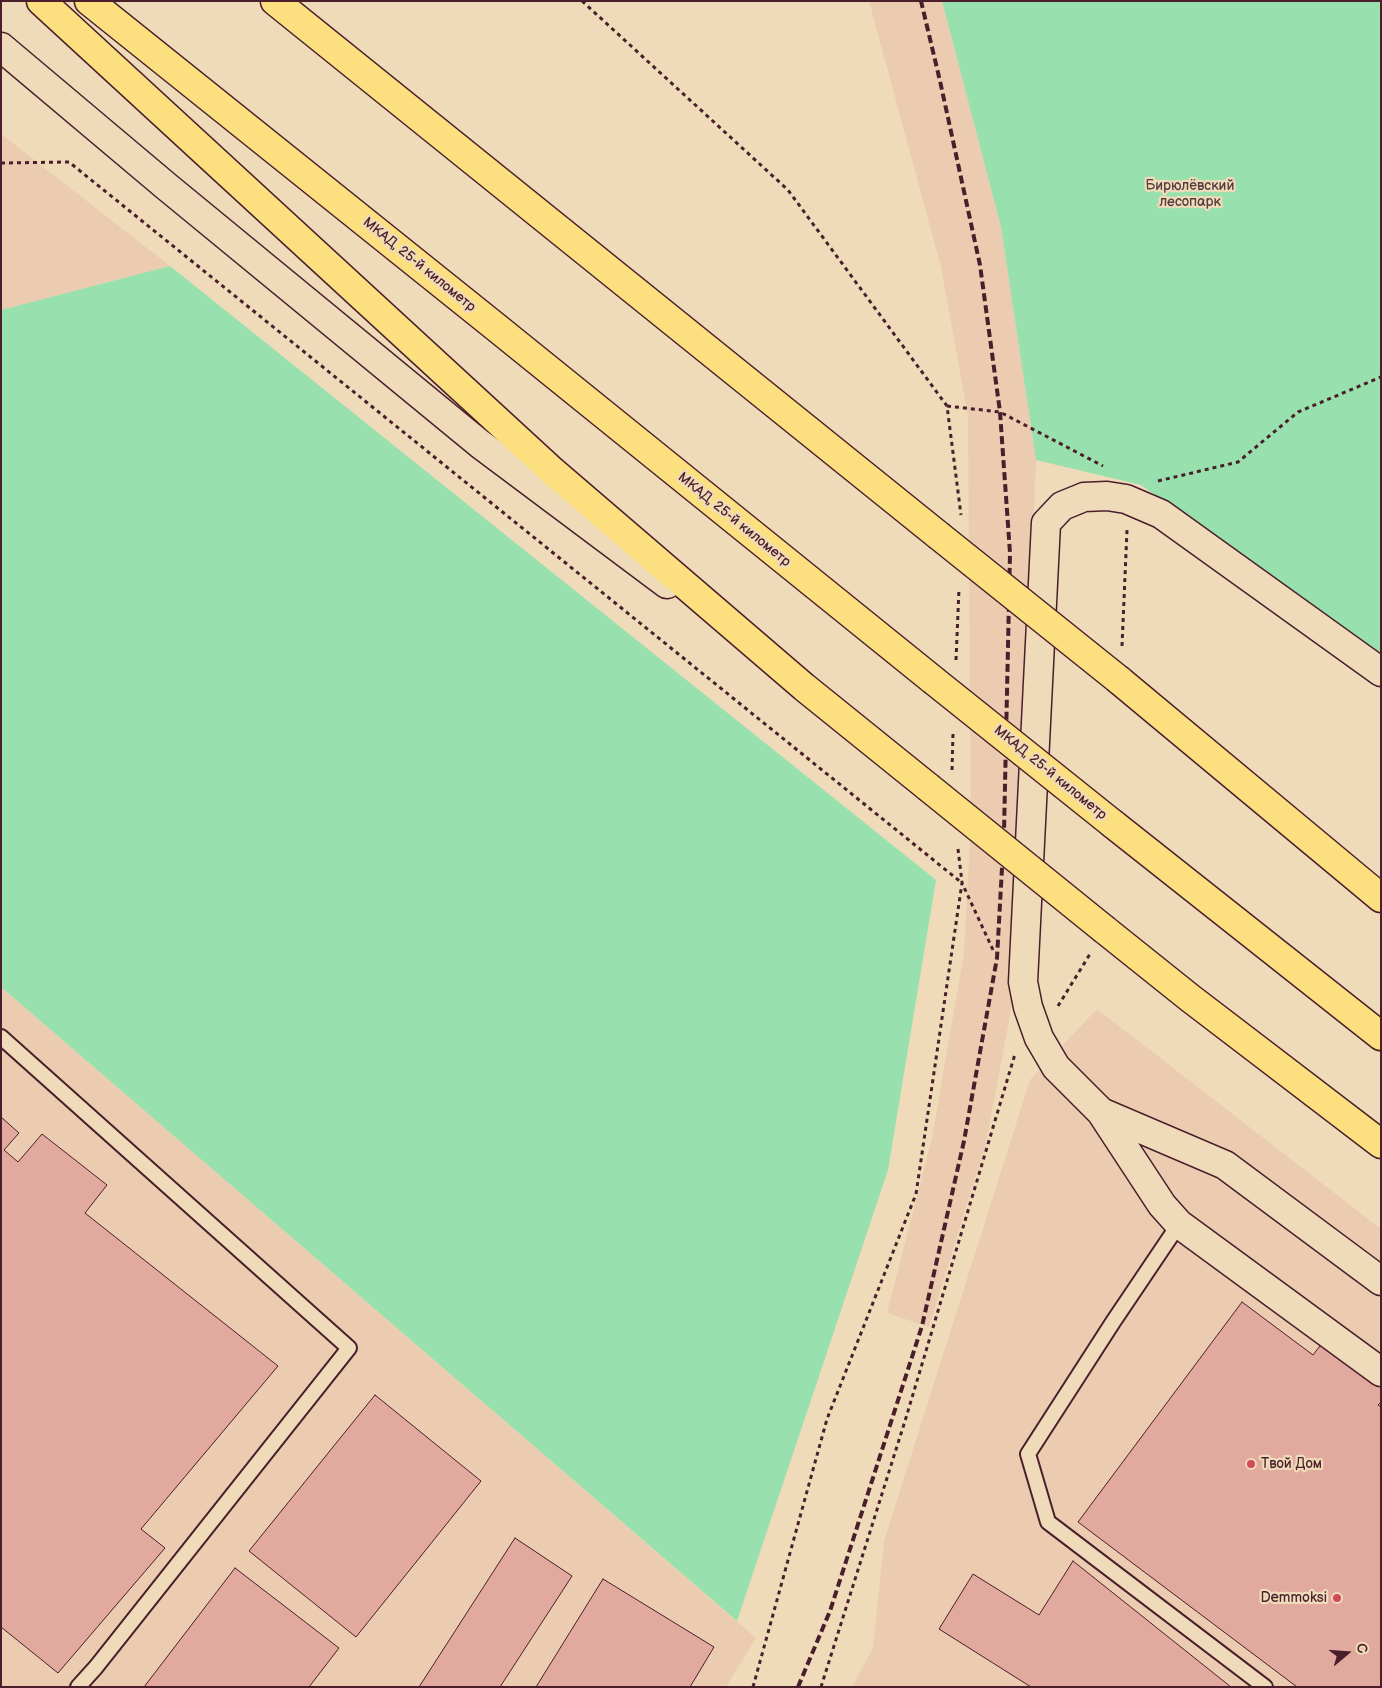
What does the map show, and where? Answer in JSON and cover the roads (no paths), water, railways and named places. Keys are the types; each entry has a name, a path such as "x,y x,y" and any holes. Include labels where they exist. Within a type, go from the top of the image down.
{"main road":[{"path":"41,1 550,469 804,686 1190,998 1381,1144"},
{"name":"МКАД, 25-й километр","path":"89,1 933,680 1381,1036"},
{"path":"275,1 950,529 1119,680 1381,898"}],"street":[{"path":"1,46 166,186 480,444 804,686"},
{"path":"1381,672 1161,514 1126,498 1107,496 1084,497 1062,506 1046,523 1023,982 1028,1007 1039,1038 1056,1067 1101,1112 1162,1205 1179,1224 1381,1372"},
{"path":"1101,1112 1225,1165 1381,1281"}],"lane":[{"path":"1,1036 349,1348 96,1667 78,1687"},
{"path":"1179,1224 1028,1454 1048,1522 1265,1687"},
{"path":"92,1687 96,1667"}],"railway":[{"path":"798,1687 830,1611 922,1326 964,1141 997,958 1004,832 1010,553 1000,412 980,265 921,1"}],"place":[{"name":"Твой Дом","path":"1251,1464"},
{"name":"Demmoksi","path":"1337,1598"}],"park label":[{"name":"Бирюлёвский лесопарк","path":"1190,194"}]}
